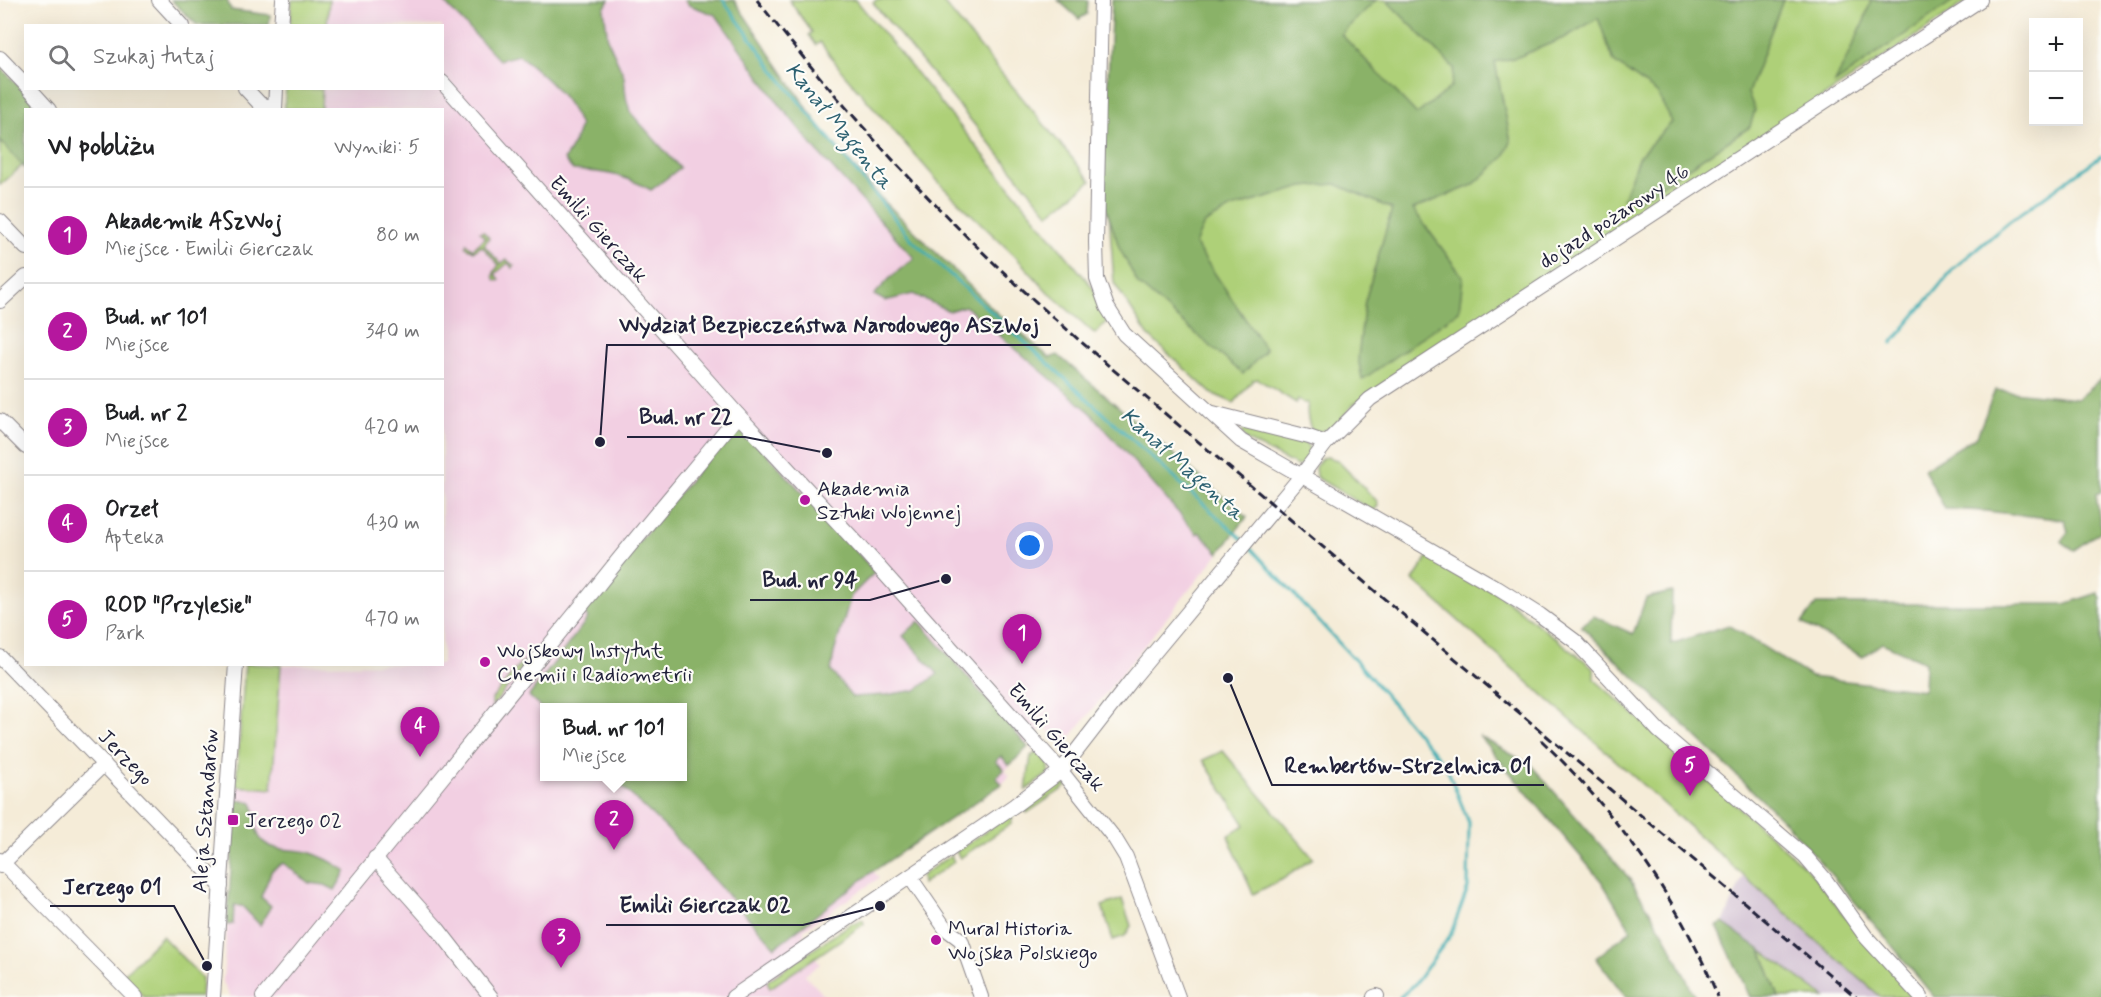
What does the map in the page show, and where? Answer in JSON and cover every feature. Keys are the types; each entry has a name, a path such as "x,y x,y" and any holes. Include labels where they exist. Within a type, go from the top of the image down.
{"street":[{"path":"159,0 181,24"},
{"path":"281,24 283,0"},
{"path":"1101,0 1097,279 1107,307 1124,334 1241,441 1497,588 1575,640 1659,731 1805,856 1824,878 1866,937 1921,997"},
{"name":"dojazd pożarowy 46","path":"733,997 1015,805 1061,771 1134,677 1326,443 1370,399 1980,0"},
{"path":"0,58 24,83"},
{"name":"Emilii Gierczak","path":"444,84 738,415 868,555 1061,771 1115,839 1126,857 1178,997"},
{"path":"31,90 47,108"},
{"path":"246,90 260,104 272,108"},
{"path":"275,108 276,90"},
{"path":"0,221 24,246"},
{"path":"0,301 24,279"},
{"path":"1208,412 1326,443"},
{"path":"262,997 442,780 738,415"},
{"path":"0,421 24,445"},
{"name":"Jerzego","path":"0,657 221,886"},
{"name":"Aleja Sztandarów","path":"213,997 236,666"},
{"path":"104,764 1,863 135,997"},
{"path":"375,858 438,929 491,997"},
{"path":"910,877 945,928 961,940 981,997"}],"shaded area":[{"name":"Akademia Sztuki Wojennej","path":"329,0 705,0 780,105 852,191 914,258 964,306 1091,413 1197,534 1199,531 1219,553 1072,735 1061,742 1044,726 1026,744 1028,747 1005,771 1010,776 1002,784 873,871 879,878 803,930 805,933 801,936 820,964 805,975 826,997 231,997 223,982 236,786 272,788 281,666 444,666 444,108 321,108 322,90 444,90 444,24 327,24"},
{"path":"1743,877 1881,997 1825,997 1723,923"}],"green space":[{"path":"171,0 227,0 231,10 270,15 269,24 196,24"},
{"path":"292,0 329,0 327,24 290,24"},
{"path":"442,0 609,0 604,9 608,40 624,76 630,112 680,168 651,190 632,180 614,175 573,170 564,160 580,126 569,105 546,78 519,55 499,60"},
{"path":"684,0 734,0 822,130 880,197 997,313 1050,358 1058,355 1247,517 1219,553 1199,532 1197,534 1091,413 965,306 949,311 913,294 885,301 874,295 914,258 817,151 780,105 716,15 689,5"},
{"path":"789,0 856,0 1093,288 1107,321 1095,334 1047,291 1015,256 943,187 844,74 820,42 816,45 809,35 812,32"},
{"path":"876,0 941,0 1091,181 1049,214 873,3"},
{"path":"1058,0 1088,0 1087,14 1079,19"},
{"path":"1112,0 1376,0 1341,34 1417,114 1451,87 1454,68 1386,0 1783,0 1748,93 1755,110 1750,127 1638,201 1623,198 1639,156 1672,122 1657,93 1614,62 1598,18 1566,37 1518,57 1495,62 1511,142 1504,157 1473,185 1413,209 1463,277 1459,311 1362,380 1358,357 1365,301 1392,209 1336,184 1303,187 1232,208 1204,224 1195,244 1266,350 1243,374 1138,284 1119,247 1102,196"},
{"path":"1162,0 1966,0 1966,2 1354,404 1331,428 1319,432 1312,431 1308,421 1308,403 1298,399 1296,403 1258,379 1253,380 1234,403 1211,393 1148,335 1114,283 1107,184"},
{"path":"1871,0 1954,0 1835,83 1864,21"},
{"path":"0,67 41,108 24,108 24,167 0,141"},
{"path":"286,90 322,90 321,108 284,108"},
{"path":"0,141 23,165 0,185"},
{"path":"483,231 489,238 484,245 501,264 507,260 514,266 513,268 508,263 495,274 500,280 498,281 494,279 494,275 499,265 482,246 474,251 466,247 467,244 473,249 485,238 480,232"},
{"path":"2101,379 2101,492 2096,494 2101,531 2074,550 2061,541 2068,532 2065,520 1945,509 1924,469 1977,436 1995,390 2077,399"},
{"path":"1246,427 1306,443 1309,457 1297,466 1246,440 1242,433"},
{"path":"731,430 745,430 875,572 851,596 834,653 831,671 852,697 916,690 938,674 903,636 919,621 1028,747 1009,765 1001,756 996,761 1004,770 996,777 1002,784 872,872 775,947 668,830 616,781 687,781 687,703 540,703 540,707 529,696 588,618 582,611"},
{"path":"1322,458 1337,460 1377,501 1378,506 1373,511 1316,477 1315,467"},
{"path":"1428,557 1493,590 1594,668 1594,679 1810,871 1915,997 1881,997 1413,580"},
{"path":"1672,592 1671,644 1729,625 1811,677 1924,690 1925,662 1882,643 1863,657 1802,623 1816,604 2065,604 2098,593 2101,599 2101,997 1934,997 1788,825 1581,626 1594,616 1633,634 1646,598"},
{"path":"525,662 492,707 492,699 521,663"},
{"path":"245,666 281,666 272,789 236,786"},
{"path":"1479,736 1531,765 1629,878 1666,937 1695,997 1626,997 1596,958 1631,930 1602,882"},
{"path":"1223,751 1313,858 1283,879 1253,894 1228,836 1245,825 1203,760"},
{"path":"1038,752 1049,765 1049,773 1026,790 1031,756"},
{"path":"1065,784 1067,786 1027,813 1031,800 1041,793"},
{"path":"236,800 251,802 255,810 256,829 265,843 276,848 313,854 346,871 335,890 325,885 309,883 283,863 272,870 261,897 271,906 260,925 242,906 234,906 233,924 227,925"},
{"path":"1014,812 1011,824 960,858 956,852"},
{"path":"951,855 954,862 922,884 921,876"},
{"path":"1122,899 1131,926 1125,936 1113,940 1102,906"},
{"path":"861,920 864,924 770,988 767,981 852,923"},
{"path":"1723,923 1761,950 1779,997 1750,997 1717,926"},
{"path":"162,936 202,978 201,997 144,997 123,975"},
{"path":"1761,950 1825,997 1779,997"}],"waterway":[{"name":"Kanał Magenta","path":"723,0 779,77 913,241 1242,539"},
{"path":"1892,343 1954,268 2009,222 2101,156"},
{"name":"Kanał Magenta","path":"1249,546 1365,671 1447,768 1469,823 1468,888 1450,936 1414,985 1400,997"}],"railway":[{"path":"757,0 843,104 903,171 965,235 1033,299 1143,395 1856,997"},
{"path":"1541,740 1595,797 1643,860 1685,926 1718,997"}],"place":[{"name":"Wydział Bezpieczeństwa Narodowego ASzWoj","path":"600,442"},
{"name":"Bud. nr 22","path":"827,453"},
{"name":"Akademia Sztuki Wojennej","path":"805,500"},
{"name":"Bud. nr 94","path":"946,579"},
{"name":"Wojskowy Instytut Chemii i Radiometrii","path":"485,662"},
{"name":"Akademik ASzWoj","path":"1022,664"},
{"name":"Rembertów-Strzelnica 01","path":"1228,678"},
{"name":"Orzeł","path":"420,757"},
{"name":"ROD \"Przylesie\"","path":"1690,796"},
{"name":"Jerzego 02","path":"233,820"},
{"name":"Bud. nr 101","path":"614,850"},
{"name":"Emilii Gierczak 02","path":"880,906"},
{"name":"Mural Historia Wojska Polskiego","path":"936,940"},
{"name":"Jerzego 01","path":"207,966"},
{"name":"Bud. nr 2","path":"561,968"}]}
